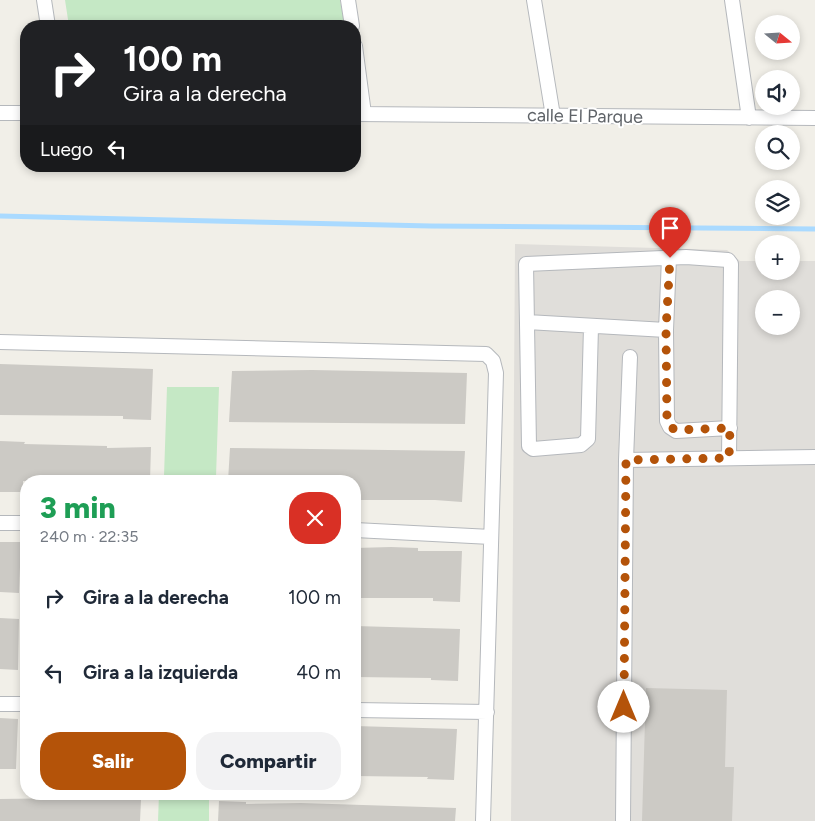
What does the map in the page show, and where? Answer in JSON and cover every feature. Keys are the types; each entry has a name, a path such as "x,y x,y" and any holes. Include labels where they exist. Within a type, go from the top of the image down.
{"street":[{"path":"44,0 47,20"},
{"path":"348,0 351,20"},
{"path":"534,0 553,116"},
{"path":"732,0 749,118"},
{"path":"0,113 20,113"},
{"name":"calle El Parque","path":"361,114 815,118"},
{"path":"670,258 666,330 667,421 670,427 676,430 730,428"},
{"path":"591,327 588,439 581,445 537,450 529,446 524,268 530,262 670,258 721,258 728,260 731,264 729,458"},
{"path":"526,322 666,330"},
{"path":"0,342 486,354 493,361 496,373 483,821"},
{"path":"623,821 626,460 630,357"},
{"path":"626,460 815,458"},
{"path":"0,523 20,522"},
{"path":"361,530 491,537"},
{"path":"0,704 20,704"},
{"path":"361,710 487,712"}],"shaded area":[{"path":"515,244 727,250 740,261 755,261 755,280 800,280 800,261 815,261 815,821 511,821"}],"green space":[{"path":"65,0 340,0 344,20 68,20"},
{"path":"167,387 219,387 216,475 164,475"},
{"path":"159,800 209,800 209,821 158,821"}],"building":[{"path":"0,364 153,369 151,420 123,419 123,416 0,415"},
{"path":"312,370 467,373 465,424 229,422 232,371"},
{"path":"0,441 25,442 24,444 107,446 107,448 151,447 150,475 20,475 20,492 0,492"},
{"path":"230,448 465,451 462,502 361,500 361,475 228,475"},
{"path":"0,542 20,542 19,593 0,592"},
{"path":"391,547 418,548 418,551 462,551 460,602 433,601 433,598 361,598 361,548"},
{"path":"0,618 19,619 18,670 0,669"},
{"path":"361,626 460,629 458,681 431,680 431,678 361,677"},
{"path":"646,688 727,690 725,767 734,767 732,821 642,821"},
{"path":"0,718 18,719 16,769 0,769"},
{"path":"361,726 457,729 454,780 427,779 428,777 361,776"},
{"path":"0,799 141,800 140,821 0,821"},
{"path":"219,801 246,802 246,804 301,803 456,808 455,821 218,821"}],"waterway":[{"path":"0,216 431,226 815,229"}],"route":[{"path":"624,707 626,460 729,458 730,428 676,430 670,427 667,421 666,330 670,258"}]}
